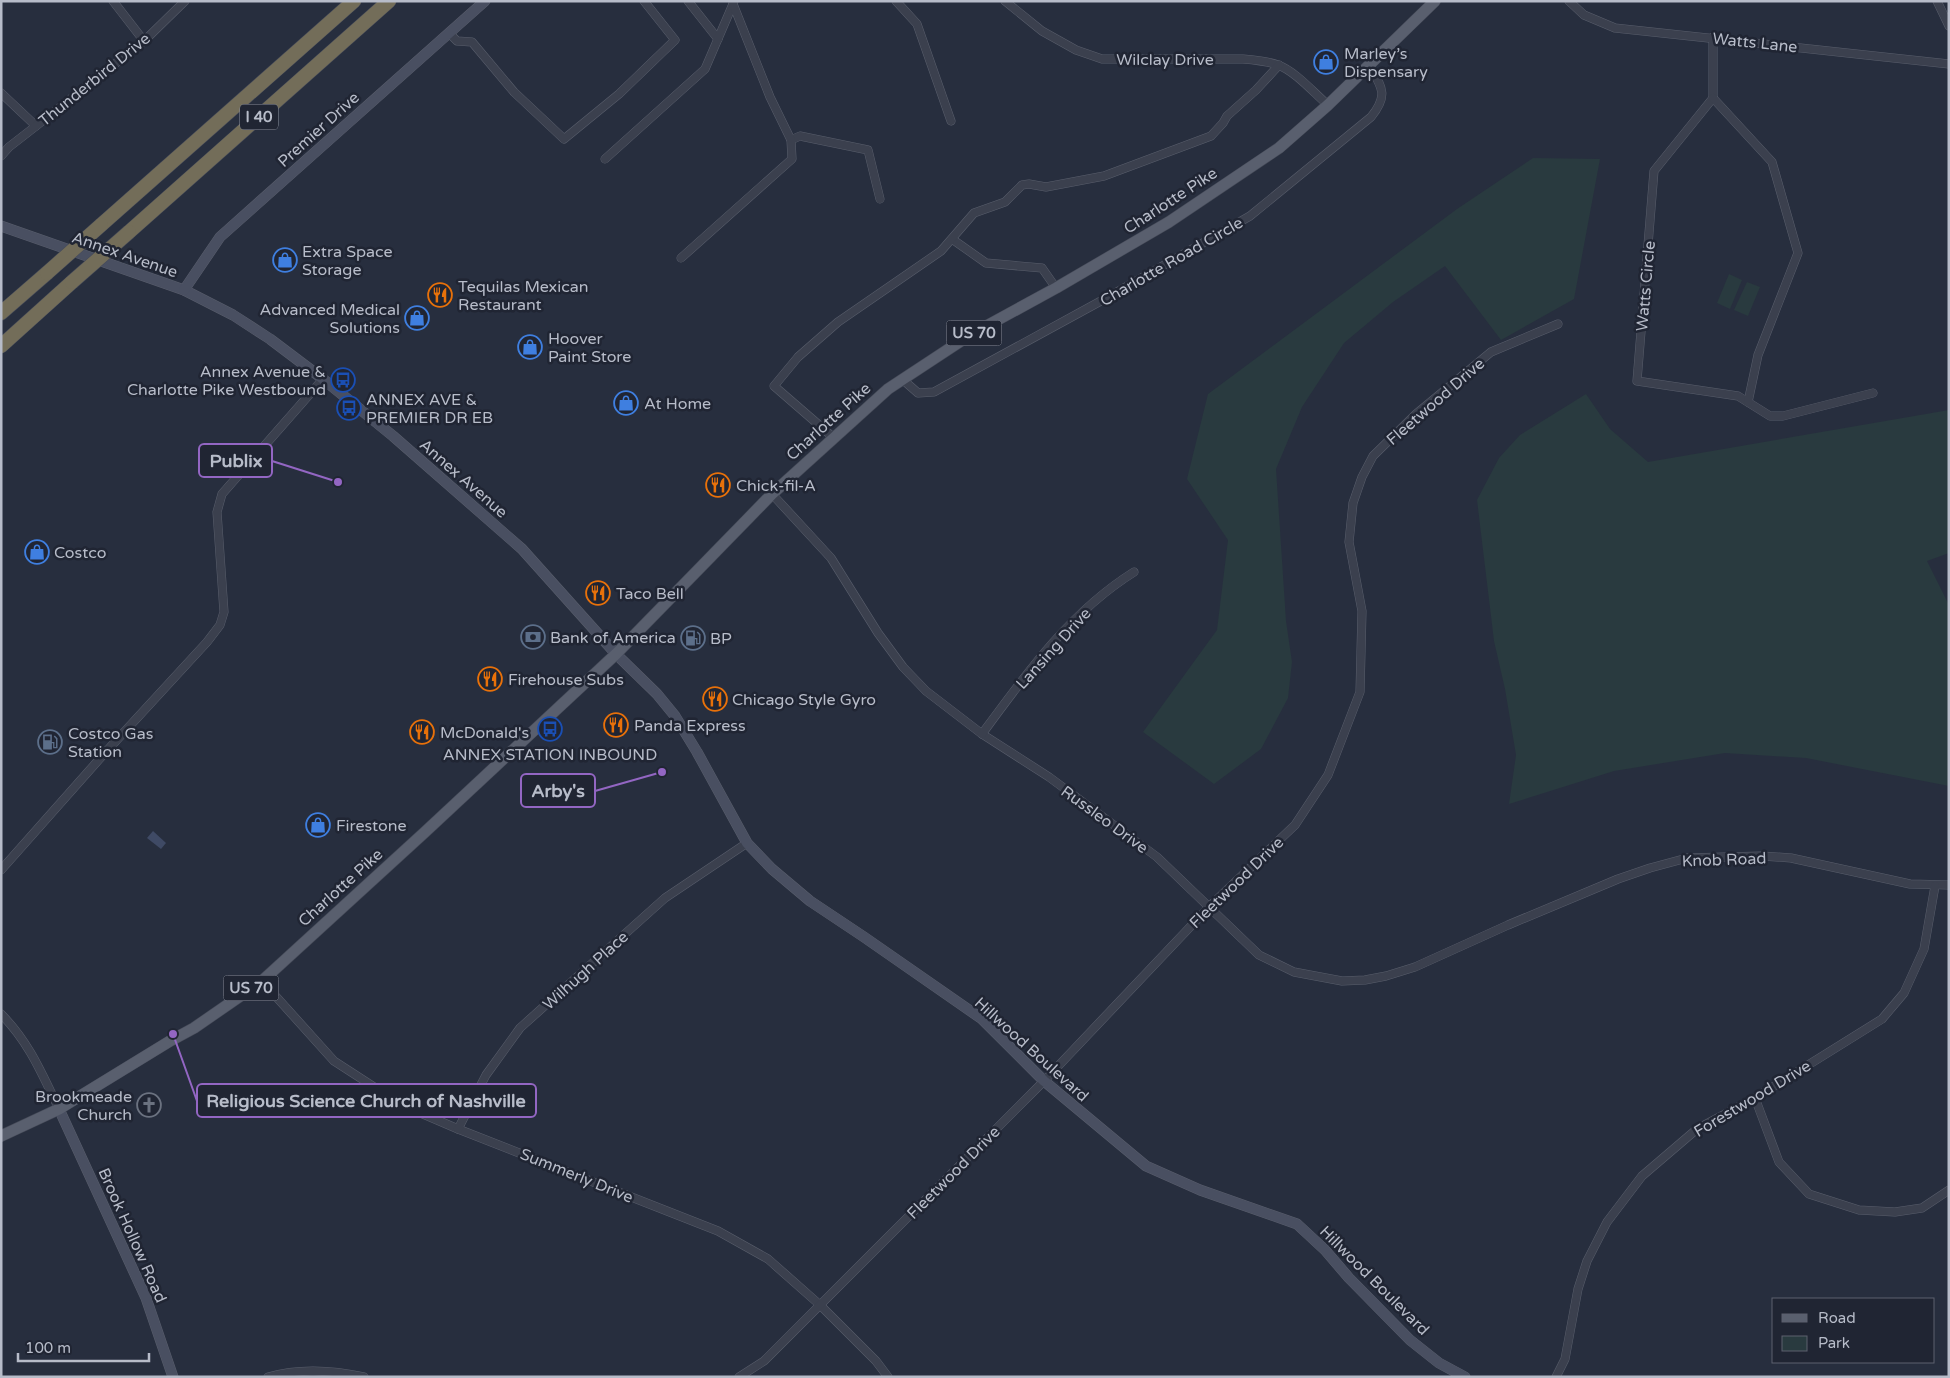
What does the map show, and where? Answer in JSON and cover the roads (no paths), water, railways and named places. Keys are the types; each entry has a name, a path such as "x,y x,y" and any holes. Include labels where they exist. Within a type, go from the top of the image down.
{"highway":[{"name":"I 40","path":"1,313 354,1"},
{"name":"I 40","path":"1,346 389,1"}],"main road":[{"name":"US 70","path":"1328,105 1435,1"},
{"name":"Charlotte Pike","path":"1,1136 59,1109 194,1028 262,981 452,808 616,654 772,494 888,388 970,335 1056,288 1169,222 1279,148 1328,105"}],"street":[{"path":"113,1 144,42"},
{"name":"Thunderbird Drive","path":"1,156 36,126 144,42 185,1"},
{"name":"Premier Drive","path":"184,290 220,237 484,1"},
{"path":"449,33 457,41 472,42 514,92 564,139 619,94 675,40 644,1"},
{"path":"688,1 718,39"},
{"path":"896,1 917,24 951,121"},
{"name":"Wilclay Drive","path":"1005,1 1042,31 1076,50 1102,59 1243,59 1262,61 1279,65 1289,70 1328,105"},
{"name":"Watts Lane","path":"1569,1 1584,15 1615,28 1713,37 1949,64"},
{"path":"1937,1 1949,26"},
{"path":"605,159 704,69 733,2"},
{"path":"681,258 792,159 791,140 770,97 733,2"},
{"path":"1713,37 1714,98 1772,162 1798,253 1758,355 1748,402"},
{"path":"834,438 774,386 798,357 838,322 941,251 974,212 1004,202 1022,185 1029,184 1046,187 1104,176 1211,136 1227,116 1256,90 1279,65"},
{"name":"Charlotte Road Circle","path":"902,379 918,393 934,392 1110,296 1250,216 1372,117 1381,105 1383,89 1369,65"},
{"path":"1,93 36,126"},
{"name":"Watts Circle","path":"1714,98 1654,170 1637,380 1738,396 1770,416 1784,416 1873,392"},
{"path":"791,140 800,136 868,150 880,199"},
{"name":"Annex Avenue","path":"2,228 184,290 233,315 270,339 393,436 522,549 616,654"},
{"path":"952,239 986,263 1042,268 1056,288"},
{"name":"Fleetwood Drive","path":"739,1377 764,1360 820,1305 1044,1081 1209,907 1295,825 1328,775 1360,692 1362,611 1350,542 1353,503 1362,477 1373,456 1421,409 1491,352 1558,324"},
{"path":"1,870 207,642 220,624 224,604 217,512 222,494 323,379"},
{"name":"Russleo Drive","path":"772,494 831,558 878,633 926,691 982,734 1049,777 1154,854 1259,954 1294,972 1342,981 1372,979 1415,967 1508,925"},
{"name":"Lansing Drive","path":"982,734 1032,666 1065,630 1120,581 1134,572"},
{"name":"Hillwood Boulevard","path":"616,654 657,694 675,716 697,752 747,844 772,869 810,901 982,1019 1044,1081 1146,1166 1200,1190 1297,1224 1325,1250 1349,1278 1410,1340 1439,1363 1465,1377"},
{"name":"Wilhugh Place","path":"458,1129 486,1075 520,1028 665,898 747,844"},
{"name":"Knob Road","path":"1508,925 1618,879 1687,858 1762,856 1791,858 1910,884 1949,885"},
{"name":"Forestwood Drive","path":"1556,1377 1565,1359 1578,1289 1587,1261 1607,1222 1642,1176 1697,1129 1755,1098 1882,1019 1904,993 1924,949 1935,886"},
{"name":"Summerly Drive","path":"262,981 334,1061 402,1105 458,1129 718,1231 768,1259 820,1305 876,1361 888,1377"},
{"path":"1,1014 17,1030 32,1053 59,1109"},
{"path":"1755,1098 1779,1162 1809,1194 1859,1210 1895,1212 1922,1208 1949,1190"},
{"name":"Brook Hollow Road","path":"59,1109 146,1298 173,1377"},
{"path":"268,1377 291,1372 322,1371 364,1377"}],"water":[{"path":"153,831 166,843 161,849 147,838"}],"place":[{"name":"Marley’s Dispensary","path":"1326,62"},
{"name":"Extra Space Storage","path":"285,260"},
{"name":"Tequilas Mexican Restaurant","path":"440,295"},
{"name":"Advanced Medical Solutions","path":"417,318"},
{"name":"Hoover Paint Store","path":"530,347"},
{"name":"Annex Avenue & Charlotte Pike Westbound","path":"343,380"},
{"name":"At Home","path":"626,403"},
{"name":"ANNEX AVE & PREMIER DR EB","path":"349,408"},
{"name":"Publix","path":"338,482"},
{"name":"Chick-fil-A","path":"718,485"},
{"name":"Costco","path":"37,552"},
{"name":"Taco Bell","path":"598,593"},
{"name":"Bank of America","path":"533,637"},
{"name":"BP","path":"693,638"},
{"name":"Firehouse Subs","path":"490,679"},
{"name":"Chicago Style Gyro","path":"715,699"},
{"name":"Panda Express","path":"616,725"},
{"name":"ANNEX STATION INBOUND","path":"550,729"},
{"name":"McDonald's","path":"422,732"},
{"name":"Costco Gas Station","path":"50,742"},
{"name":"Arby's","path":"662,772"},
{"name":"Firestone","path":"318,825"},
{"name":"Religious Science Church of Nashville","path":"173,1034"},
{"name":"Brookmeade Church","path":"149,1105"}]}
